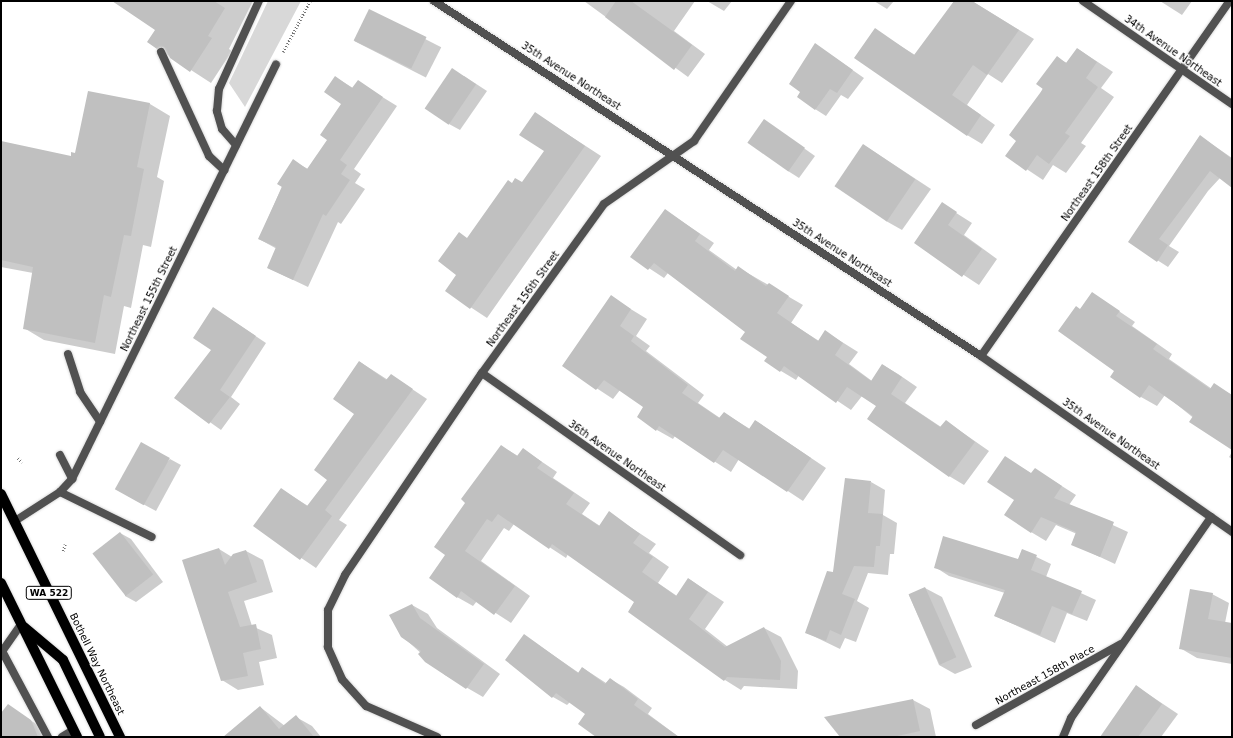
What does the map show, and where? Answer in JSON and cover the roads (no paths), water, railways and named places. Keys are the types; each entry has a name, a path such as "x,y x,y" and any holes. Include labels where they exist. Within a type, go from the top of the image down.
{"main road":[{"name":"Bothell Way Northeast","path":"1,494 120,737"},
{"name":"WA 522","path":"1,583 75,733"},
{"path":"21,624 63,660 100,737"}],"street":[{"path":"236,145 222,129 217,111 219,89 259,1"},
{"name":"35th Avenue Northeast","path":"434,1 675,155 981,356 1232,532"},
{"name":"Northeast 156th Street","path":"437,737 366,706 342,679 328,647 328,610 345,575 482,373 604,204 694,141 791,1"},
{"name":"34th Avenue Northeast","path":"1083,1 1232,104"},
{"name":"Northeast 158th Street","path":"981,356 1230,1"},
{"path":"162,52 209,156 224,170"},
{"name":"Northeast 155th Street","path":"15,521 60,492 72,479 276,65"},
{"path":"68,354 80,392 100,422"},
{"name":"36th Avenue Northeast","path":"482,373 740,555"},
{"path":"60,455 72,479"},
{"path":"60,492 152,537"},
{"name":"Northeast 158th Place","path":"1062,737 1071,718 1211,517"},
{"path":"21,624 2,652 48,737"},
{"name":"Northeast 158th Place","path":"976,725 1124,643"},
{"path":"62,737 75,733"}]}
